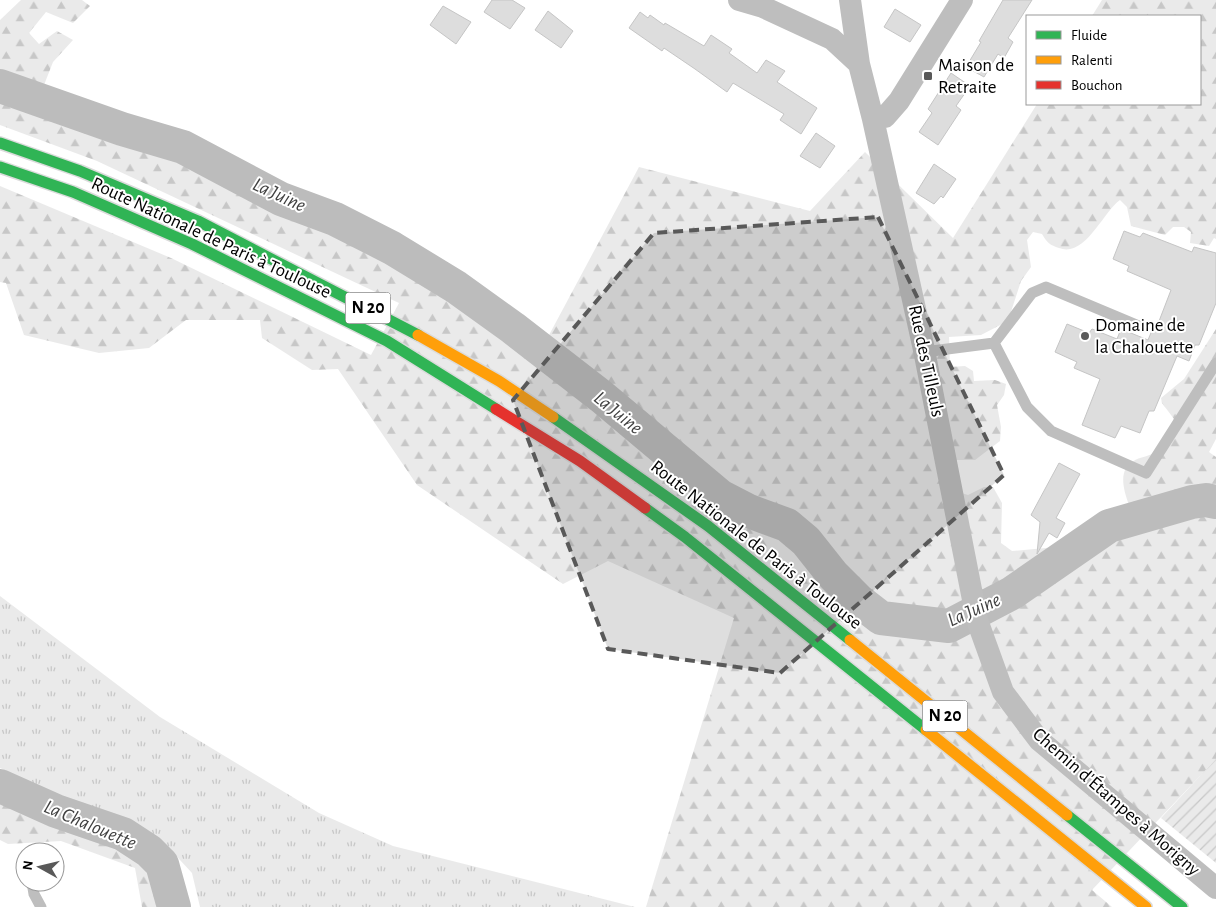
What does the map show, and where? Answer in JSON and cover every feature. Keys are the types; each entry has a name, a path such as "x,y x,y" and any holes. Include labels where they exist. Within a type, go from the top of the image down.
{"main road":[{"name":"Route Nationale de Paris à Toulouse","path":"0,143 80,172 198,221 396,322 499,381 598,446 708,526 1182,907"},
{"name":"Route Nationale de Paris à Toulouse","path":"0,167 73,192 192,244 387,341 580,461 685,537 1146,907"}],"street":[{"path":"740,0 763,7 832,39 859,64"},
{"name":"Rue des Tilleuls","path":"850,0 859,64 873,119 924,352 976,614"},
{"path":"873,119 885,117 899,101 962,0"},
{"name":"Chemin d'Étampes à Morigny","path":"976,614 1004,692 1039,740 1216,888"}],"lane":[{"path":"924,352 994,343 1032,293 1046,287 1139,326"},
{"path":"994,343 1027,406 1051,431 1146,473 1216,363"},
{"path":"34,892 41,907"}],"highlighted area":[{"path":"878,217 1004,475 780,673 608,649 513,400 654,233"}],"green space":[{"path":"21,0 82,0 90,6 73,23 46,12 29,33 39,44 57,31 73,40 53,62 44,85 198,142 424,256 548,337 639,167 810,211 865,152 953,238 1036,105 1201,105 1201,15 1093,15 1102,0 1216,0 1216,239 1214,238 1209,246 1190,243 1191,232 1184,227 1173,227 1165,235 1131,226 1127,207 1120,200 1093,232 1077,246 1068,249 1059,248 1049,243 1042,234 1033,232 1027,240 1031,267 1021,281 1008,321 981,335 949,337 950,367 965,366 973,371 974,381 995,380 1006,384 1004,395 997,405 1001,427 1000,441 975,460 954,460 958,492 968,495 984,487 993,487 1002,503 1001,543 1012,551 1056,547 1089,533 1129,505 1125,492 1124,472 1132,462 1153,453 1162,444 1174,419 1162,403 1161,398 1184,379 1216,329 1216,439 1209,452 1216,457 1216,759 1092,890 1112,907 646,907 734,618 608,561 563,584 417,485 338,369 312,370 262,338 260,320 186,320 149,348 99,353 24,335 6,283 0,282 0,186 171,258 371,355 399,303 97,161 0,125 0,20"},
{"path":"0,596 160,717 319,813 393,846 635,907 200,907 192,873 167,846 148,831 76,805 0,768"},
{"path":"1216,759 1216,863 1161,818"},
{"path":"0,796 99,835 148,858 161,876 169,907 142,907 135,868 61,841 15,842 15,844 8,844 0,840"}],"building":[{"path":"492,0 512,0 525,8 510,29 484,12"},
{"path":"1003,0 1032,0 1008,38 1013,42 1004,58 998,54 984,77 966,67"},
{"path":"443,6 471,22 456,44 430,25"},
{"path":"895,9 921,25 910,42 884,27"},
{"path":"548,11 573,31 561,48 535,30"},
{"path":"640,12 648,18 650,15 664,25 665,23 704,46 711,35 732,49 729,53 757,73 766,60 785,71 777,82 817,108 801,134 780,120 784,114 733,83 727,92 664,48 662,51 629,28"},
{"path":"951,73 970,86 956,106 961,110 938,145 919,132 932,113 928,109"},
{"path":"816,133 835,146 820,168 800,156"},
{"path":"934,164 956,179 943,198 941,196 934,204 916,193"},
{"name":"Domaine de la Chalouette","path":"1124,231 1140,237 1143,233 1192,252 1194,247 1216,253 1216,303 1199,345 1195,345 1189,361 1177,356 1154,411 1149,411 1140,433 1121,426 1115,438 1082,425 1100,379 1074,368 1077,362 1055,352 1067,324 1089,333 1092,329 1117,339 1121,329 1148,340 1153,328 1156,329 1171,290 1127,271 1129,266 1113,259"},
{"path":"1059,463 1080,474 1056,518 1065,523 1057,538 1049,533 1037,554 1040,522 1031,515"}],"waterway":[{"name":"La Juine","path":"0,86 122,129 183,147 281,199 335,219 392,248 456,287 513,328 602,397 720,496 749,511 787,525 806,541 833,575 859,601 881,618 949,626 1012,593 1109,526 1192,502 1206,500 1216,502"},
{"name":"La Chalouette","path":"0,786 56,811 123,834 149,851 162,864 174,907"}],"traffic: fast":[{"path":"0,143 80,171 198,221 418,335"},
{"path":"0,167 73,192 192,244 387,341 496,409"},
{"path":"553,417 708,526 850,640"},
{"path":"645,508 685,537 926,730"},
{"path":"1067,815 1182,907"}],"traffic: slow":[{"path":"418,335 499,381 553,417"},
{"path":"850,640 1067,815"},
{"path":"926,730 1146,907"}],"traffic: jam":[{"path":"496,409 580,461 645,508"}],"place":[{"name":"Maison de Retraite","path":"928,76"},
{"name":"Domaine de la Chalouette","path":"1085,336"}]}
